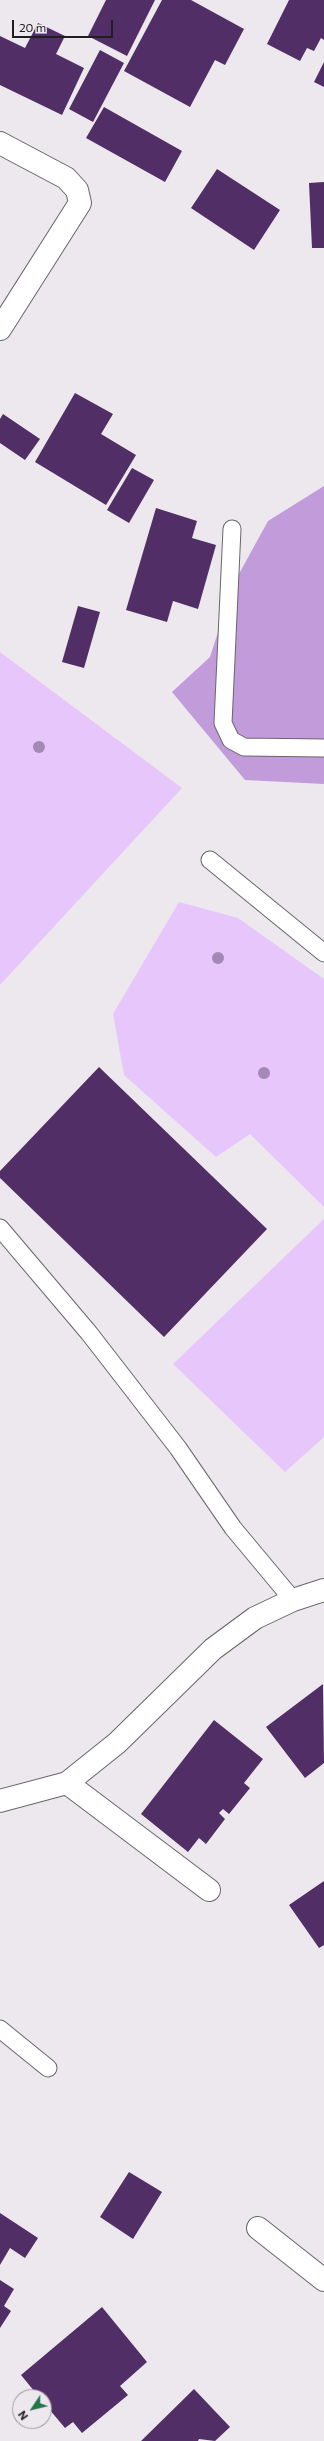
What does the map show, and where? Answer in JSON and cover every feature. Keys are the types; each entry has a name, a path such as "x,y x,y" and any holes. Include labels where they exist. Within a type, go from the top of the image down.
{"street":[{"path":"0,143 66,178 77,190 80,203 0,329"},
{"path":"0,1801 67,1783 117,1743 214,1649 255,1618 292,1600 324,1590"},
{"path":"67,1783 209,1890"},
{"path":"258,2228 324,2280"}],"lane":[{"path":"232,529 223,723 231,740 244,747 324,748"},
{"path":"210,860 324,953"},
{"path":"0,1228 89,1334 178,1448 233,1528 292,1600"},
{"path":"0,2029 48,2068"}],"shaded area":[{"path":"324,486 324,784 245,780 172,692 210,657 234,583 268,521"},
{"path":"0,652 182,788 0,985"},
{"path":"179,902 238,918 324,979 324,1207 250,1134 216,1157 124,1075 113,1014"},
{"path":"324,1219 324,1437 285,1472 173,1364"}],"building":[{"path":"106,0 155,0 127,56 88,36"},
{"path":"162,0 191,0 244,29 225,65 215,60 190,107 124,71"},
{"path":"289,0 324,0 324,40 321,38 314,51 307,48 300,61 267,44"},
{"path":"38,23 65,36 56,54 84,68 62,115 0,85 0,36 25,48"},
{"path":"100,50 124,63 93,122 69,109"},
{"path":"324,62 324,87 314,82"},
{"path":"104,107 182,151 165,182 86,138"},
{"path":"217,169 280,210 254,250 191,208"},
{"path":"324,182 324,248 312,248 309,183"},
{"path":"75,393 113,414 101,434 136,455 106,505 35,462"},
{"path":"3,414 40,439 25,460 0,443 0,419"},
{"path":"132,468 154,480 129,523 107,510"},
{"path":"156,508 197,521 192,538 216,545 198,609 173,601 167,622 126,610"},
{"path":"78,606 100,612 84,668 62,662"},
{"path":"99,1067 267,1229 164,1337 0,1178 0,1171"},
{"path":"323,1684 324,1763 305,1778 266,1727"},
{"path":"214,1720 263,1759 244,1783 250,1788 229,1814 223,1809 219,1813 225,1819 206,1844 199,1838 188,1852 141,1814"},
{"path":"324,1881 324,1945 319,1948 289,1905"},
{"path":"129,2172 162,2192 133,2239 100,2217"},
{"path":"0,2213 38,2238 25,2258 10,2248 0,2265"},
{"path":"0,2280 14,2289 4,2306 11,2311 0,2328"},
{"path":"102,2307 147,2362 120,2386 128,2395 82,2433 73,2422 65,2428 52,2413 52,2389 32,2389 21,2375"},
{"path":"194,2389 230,2427 215,2441 199,2439 198,2441 141,2441"}]}
